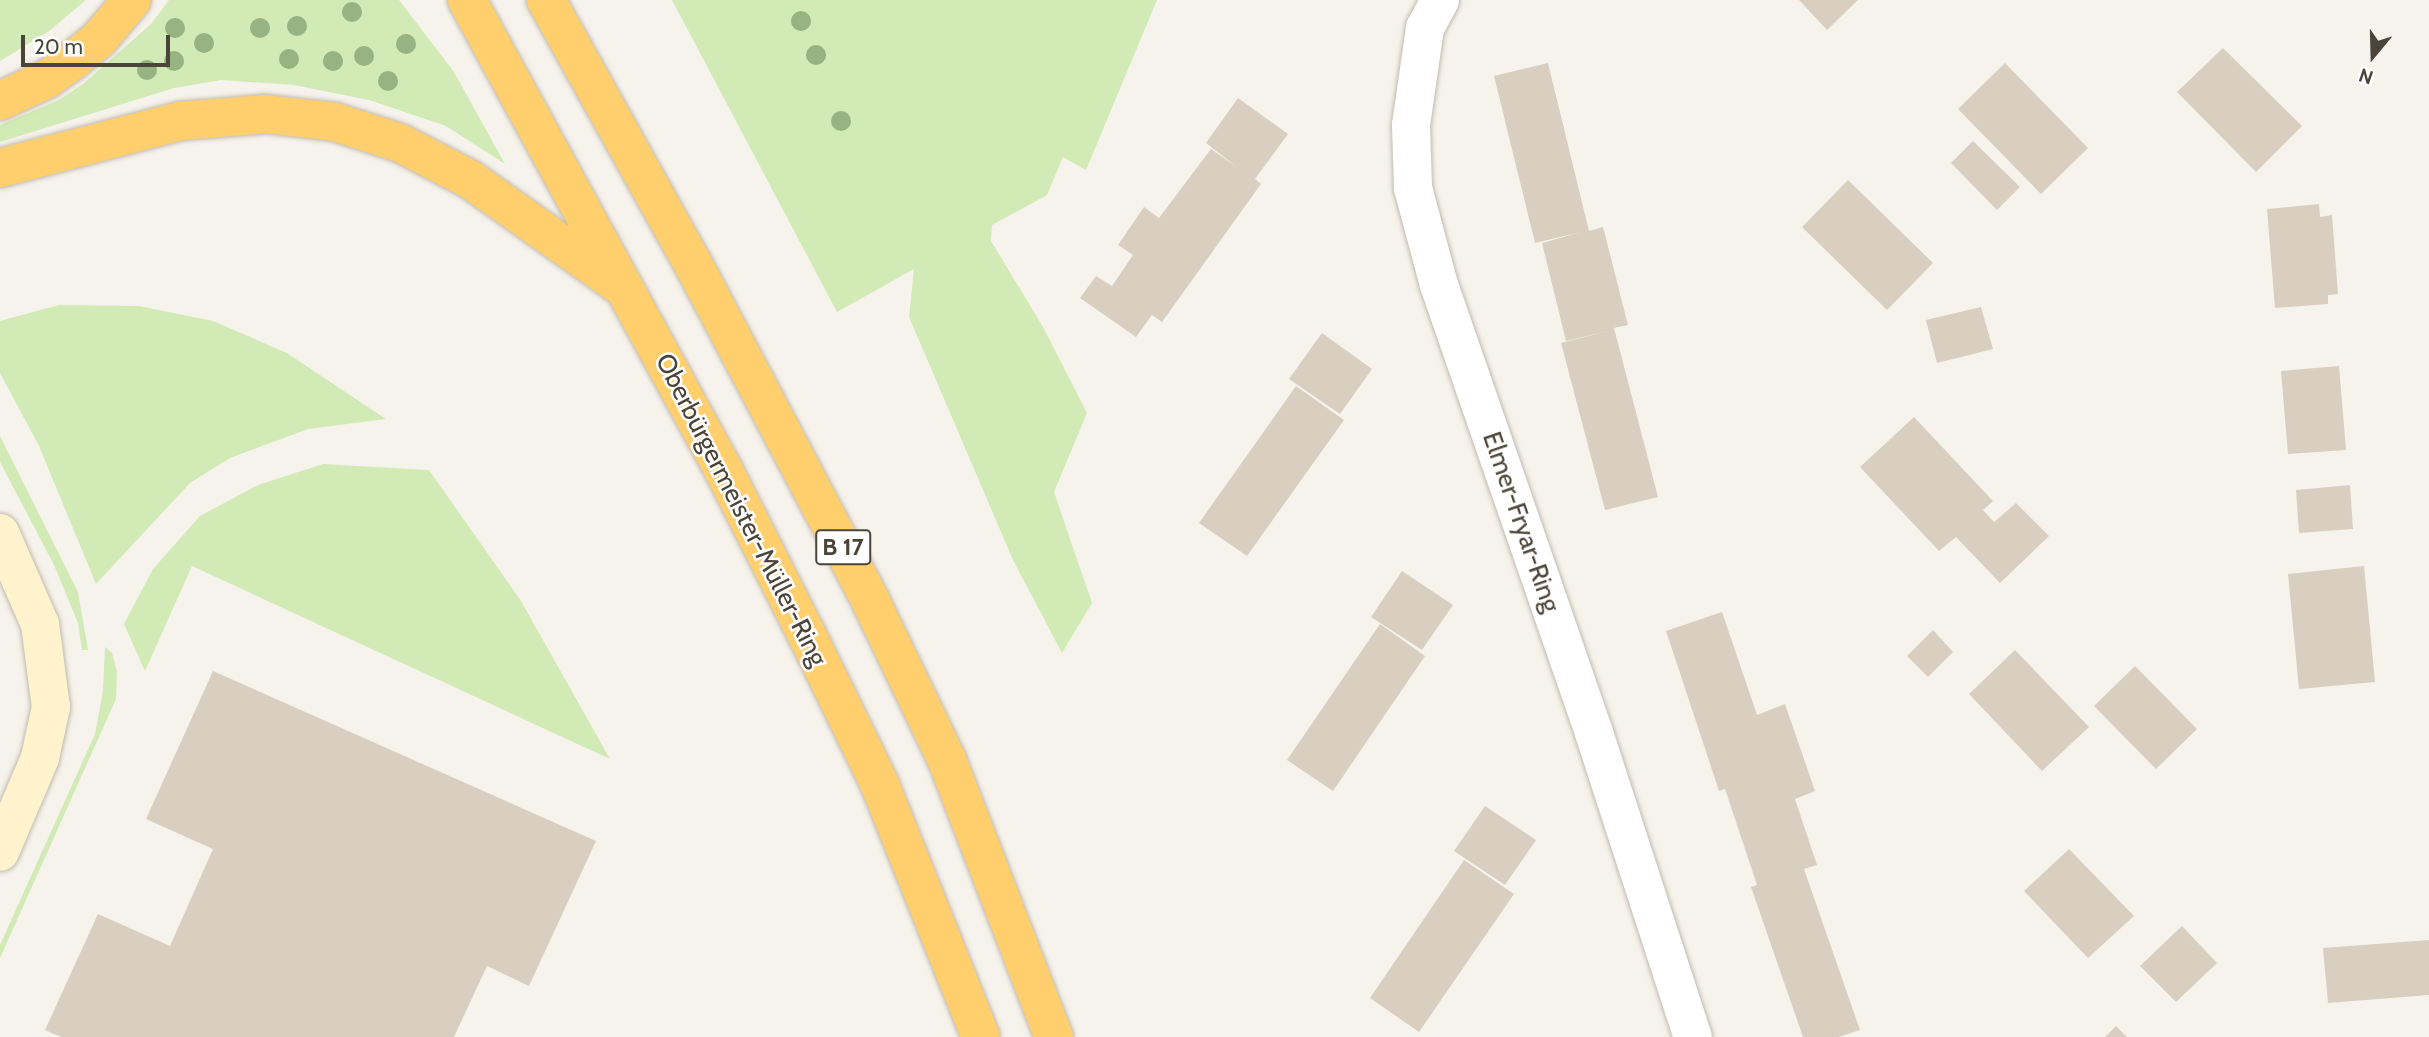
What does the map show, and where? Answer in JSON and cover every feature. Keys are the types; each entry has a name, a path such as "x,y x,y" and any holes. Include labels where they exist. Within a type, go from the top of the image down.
{"highway":[{"path":"0,101 47,79 72,61 99,38 132,0"},
{"name":"Oberbürgermeister-Müller-Ring","path":"467,0 742,506 880,785 981,1037"},
{"name":"B 17","path":"546,0 692,262 872,602 947,760 1054,1037"},
{"path":"578,0 589,78"},
{"path":"0,167 180,121 266,114 335,122 400,143 471,180 626,289"}],"street":[{"name":"Elmer-Fryar-Ring","path":"1440,0 1425,28 1410,125 1413,188 1439,285 1594,733 1693,1037"},
{"path":"0,533 40,624 51,708 40,758 0,852"}],"green space":[{"path":"0,0 86,0 49,31 0,61"},
{"path":"169,0 399,0 454,72 505,164 446,126 369,100 294,85 221,80 174,88 0,142 0,125 59,100 83,84 151,24"},
{"path":"672,0 1157,0 1086,170 1063,157 1047,195 992,225 991,241 1043,327 1087,413 1054,492 1092,603 1062,653 1013,560 909,317 914,269 837,312"},
{"path":"59,305 139,306 213,321 287,353 386,419 308,429 230,458 190,483 96,584 39,446 0,373 0,321"},
{"path":"0,436 78,592 88,650 82,650 78,623 54,565 0,462"},
{"path":"323,464 429,470 521,601 610,759 192,566 145,671 124,624 153,569 200,516 258,485"},
{"path":"105,647 112,653 117,672 116,699 0,958 0,945 95,734 103,691"}],"building":[{"path":"1799,0 1858,0 1827,30"},
{"path":"2223,48 2302,126 2256,172 2177,92"},
{"path":"1548,63 1589,231 1603,227 1628,325 1614,328 1658,497 1605,510 1561,343 1612,330 1566,341 1542,243 1581,232 1535,243 1494,76"},
{"path":"2005,63 2088,148 2041,194 1958,109"},
{"path":"1238,98 1288,134 1255,179 1261,184 1162,322 1152,315 1136,337 1080,298 1096,276 1112,286 1133,255 1118,245 1144,207 1159,218 1211,149 1238,168 1206,143"},
{"path":"1973,141 2020,187 1997,210 1951,163"},
{"path":"1848,180 1933,263 1887,310 1802,227"},
{"path":"2319,204 2320,217 2332,215 2338,294 2328,295 2328,304 2275,308 2267,209"},
{"path":"1981,307 1993,349 1937,363 1926,320"},
{"path":"1322,333 1372,369 1340,414 1289,379"},
{"path":"2339,366 2346,450 2288,454 2281,371"},
{"path":"1296,386 1344,420 1247,556 1199,523"},
{"path":"1914,417 1993,501 1983,510 1994,522 2016,503 2049,536 2000,583 1956,537 1939,551 1860,467"},
{"path":"2350,485 2353,529 2299,533 2296,490"},
{"path":"2364,566 2375,682 2299,689 2288,574"},
{"path":"1402,571 1453,605 1422,650 1371,617"},
{"path":"1722,612 1757,715 1785,704 1815,791 1795,799 1817,865 1804,869 1860,1030 1839,1037 1803,1037 1751,887 1757,885 1725,789 1719,791 1666,631"},
{"path":"1380,624 1425,656 1333,791 1287,760"},
{"path":"1933,630 1953,652 1928,677 1907,656"},
{"path":"2015,650 2089,727 2042,771 1969,694"},
{"path":"2135,666 2197,729 2156,769 2094,706"},
{"path":"213,671 596,841 529,986 487,966 454,1037 61,1037 45,1030 98,914 170,946 213,849 146,819"},
{"path":"1485,806 1536,840 1505,885 1454,851"},
{"path":"2069,849 2134,916 2088,958 2024,891"},
{"path":"1464,860 1514,894 1419,1032 1370,998"},
{"path":"2182,926 2217,963 2176,1002 2140,966"},
{"path":"2429,940 2429,995 2328,1003 2323,948"},
{"path":"2116,1026 2127,1037 2105,1037"}]}
